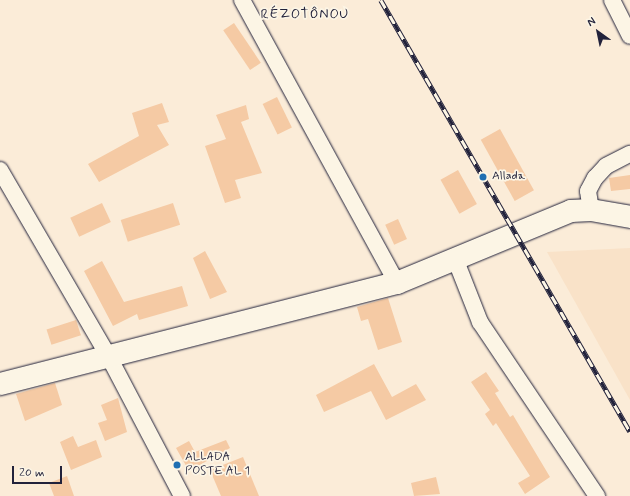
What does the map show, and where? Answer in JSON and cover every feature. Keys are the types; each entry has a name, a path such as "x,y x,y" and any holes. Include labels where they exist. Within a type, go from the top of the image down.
{"main road":[{"path":"0,384 397,283 456,261 549,218 591,210 630,217"}],"street":[{"path":"242,0 397,283"},
{"path":"612,0 630,36"},
{"path":"591,210 588,191 595,178 606,166 630,154"},
{"path":"0,170 109,357 182,496"},
{"path":"456,261 480,322 598,496"}],"shaded area":[{"path":"630,248 630,400 547,252"}],"building":[{"path":"234,23 261,63 250,70 223,30"},
{"path":"277,97 292,128 278,135 263,104"},
{"path":"162,103 169,122 157,125 169,145 99,182 88,164 139,136 132,113"},
{"path":"246,105 249,119 241,122 262,173 235,180 241,198 225,203 205,146 226,139 216,115"},
{"path":"500,129 534,190 515,201 481,140"},
{"path":"458,170 477,204 459,214 441,180"},
{"path":"630,175 630,189 611,191 609,178"},
{"path":"102,203 111,222 79,237 70,218"},
{"path":"173,203 180,225 128,242 121,220"},
{"path":"398,219 407,239 394,245 385,225"},
{"path":"205,251 227,292 210,299 193,258"},
{"path":"102,261 124,302 182,286 188,306 139,320 137,314 113,326 84,271"},
{"path":"388,298 402,342 378,350 368,319 361,321 357,307"},
{"path":"76,320 81,335 51,345 47,330"},
{"path":"374,364 392,397 416,384 426,400 386,420 371,391 324,412 316,395"},
{"path":"486,372 499,391 495,393 510,417 513,415 550,477 525,494 518,483 530,476 496,423 493,426 485,414 490,410 471,382"},
{"path":"55,383 62,405 25,421 16,394"},
{"path":"118,398 127,432 105,441 98,423 107,420 101,405"},
{"path":"73,436 78,447 96,440 102,457 71,470 60,442"},
{"path":"226,440 230,448 189,471 176,448 189,441 195,452"},
{"path":"243,457 259,496 221,496 210,470"},
{"path":"67,476 74,496 54,496 49,483"},
{"path":"436,477 440,494 414,496 411,483"}],"railway":[{"path":"381,0 630,431"}],"place":[{"name":"Allada","path":"483,177"},
{"name":"ALLADA POSTE AL 1","path":"177,465"}],"district":[{"name":"RÉZOTÔNOU","path":"305,14"}]}
